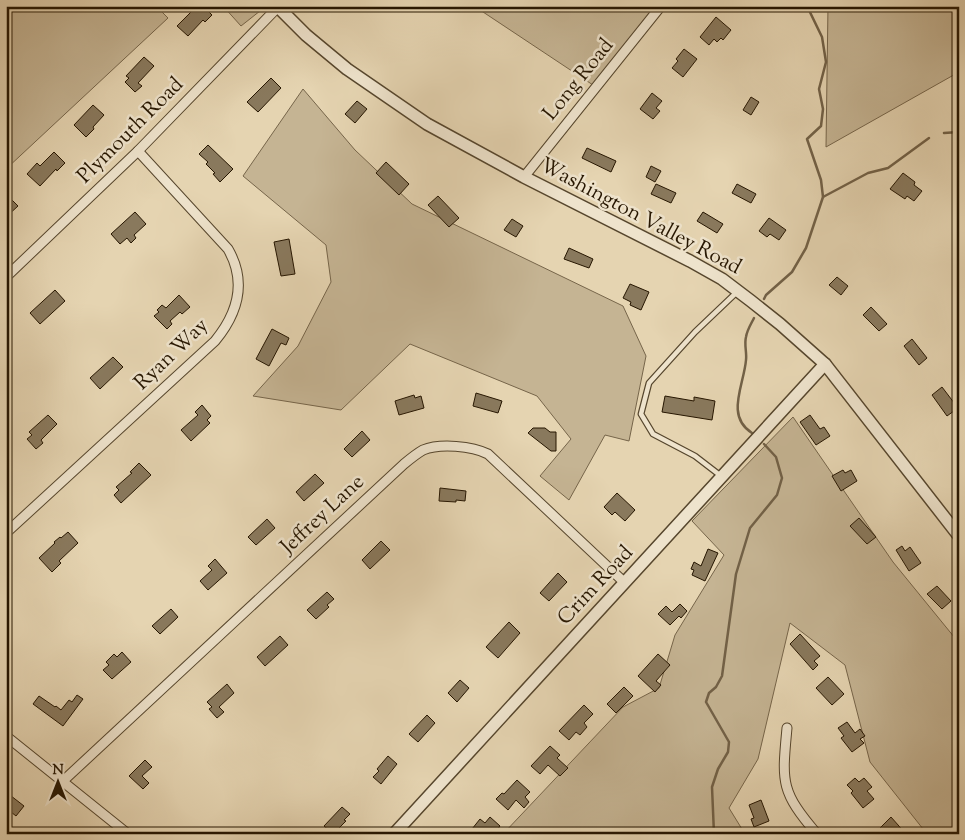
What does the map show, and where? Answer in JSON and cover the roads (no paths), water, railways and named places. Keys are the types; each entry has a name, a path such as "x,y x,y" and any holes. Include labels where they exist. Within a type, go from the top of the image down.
{"street":[{"name":"Long Road","path":"524,176 661,6"},
{"name":"Washington Valley Road","path":"277,7 306,35 347,68 427,124 524,176 665,247 722,279 738,291 780,324 825,364 959,536"},
{"name":"Plymouth Road","path":"6,277 138,151 277,7"},
{"name":"Ryan Way","path":"6,533 215,340 231,319 238,288 234,259 228,249 138,151"},
{"name":"Crim Road","path":"394,834 825,364"},
{"name":"Jeffrey Lane","path":"63,781 404,464 424,450 434,447 469,447 488,454 625,583"},
{"path":"787,728 784,766 786,789 792,802 817,834"},
{"path":"6,736 128,834"}],"lane":[{"path":"722,477 695,456 653,434 642,414 649,383 695,332 738,291"}],"waterway":[{"path":"764,299 792,272 806,248 823,197 821,180 807,139 821,126 823,109 819,89 826,62 822,37 807,6"},
{"path":"944,133 959,132"},
{"path":"823,197 868,173 888,168 929,138"},
{"path":"752,433 739,418 738,400 745,370 745,340 754,318"},
{"path":"714,834 712,787 718,769 728,752 729,742 706,702 709,693 716,687 722,676 736,574 750,528 777,495 782,478 776,457 764,444"}]}
